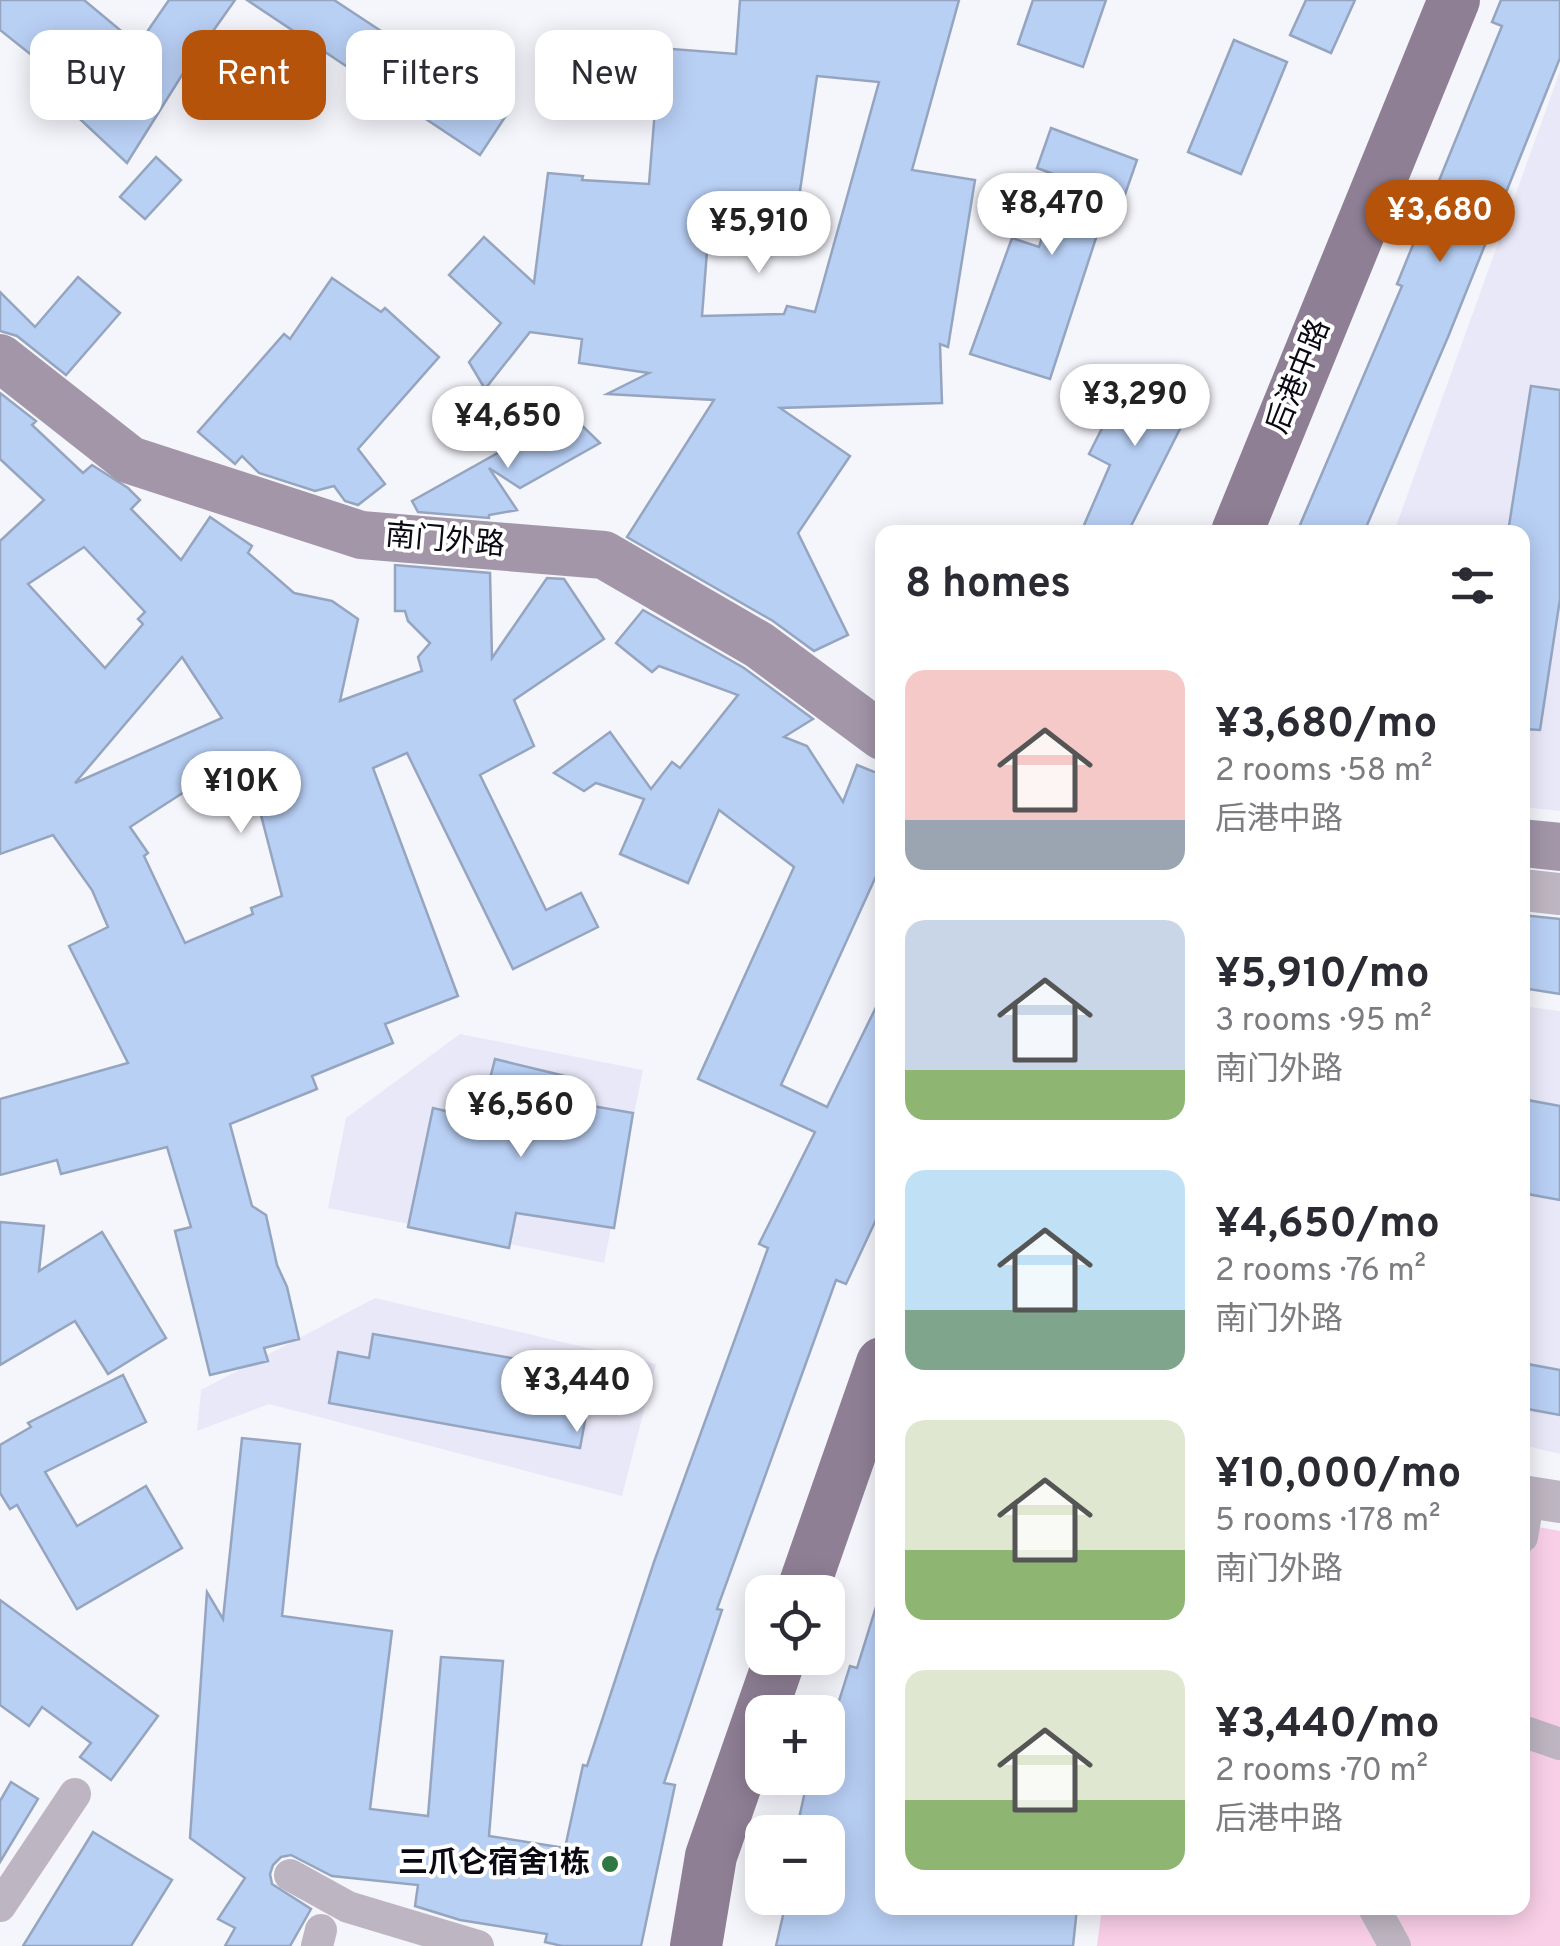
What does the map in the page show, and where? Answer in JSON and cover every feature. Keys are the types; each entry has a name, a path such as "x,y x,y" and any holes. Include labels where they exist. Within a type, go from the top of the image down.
{"main road":[{"name":"后港中路","path":"1240,525 1454,0"},
{"name":"南门外路","path":"0,358 130,460 361,536 604,556 759,645 875,731"},
{"path":"1530,844 1560,847"},
{"path":"808,1575 875,1383"},
{"path":"696,1946 711,1856 774,1675"}],"street":[{"path":"1530,891 1560,894"},
{"path":"1530,1734 1560,1744"},
{"path":"7,1896 75,1794"},
{"path":"290,1875 348,1907 478,1946"},
{"path":"1378,1915 1395,1946"}],"shaded area":[{"path":"1560,71 1560,811 1530,808 1530,525 1397,525"},
{"path":"1530,1007 1560,1011 1560,1454 1530,1447"},
{"path":"460,1034 643,1070 604,1263 328,1208 346,1118"},
{"path":"375,1298 656,1364 622,1496 269,1404 197,1431 201,1390"},
{"path":"1530,1525 1560,1531 1560,1946 1097,1946 1101,1915 1530,1915"}],"building":[{"path":"0,0 84,0 120,30 30,30 30,54 0,30"},
{"path":"169,0 235,0 214,30 182,30 182,75 162,107 162,30 148,30"},
{"path":"247,0 334,0 380,30 346,30 346,66 326,53 326,30 292,30"},
{"path":"740,0 959,0 912,170 975,180 948,347 940,344 942,403 780,408 850,456 798,533 848,635 814,651 773,621 627,537 714,400 607,394 649,373 579,363 582,339 530,332 485,389 469,362 501,323 449,275 484,237 534,283 548,173 583,176 582,180 649,184 654,120 673,120 673,49 736,54","holes":["817,76 879,82 815,312 787,306 784,314 702,316 709,225 793,238"]},
{"path":"1033,0 1106,0 1083,67 1018,44"},
{"path":"1306,0 1355,0 1331,53 1290,35"},
{"path":"1501,0 1560,0 1560,58 1448,337 1367,525 1300,525 1402,286 1397,284 1502,26 1492,22"},
{"path":"1234,40 1287,62 1241,174 1188,152"},
{"path":"81,120 154,120 127,163"},
{"path":"427,120 503,120 480,155"},
{"path":"1051,128 1137,160 1123,200 1110,195 1050,379 970,354 1012,238 1039,247 1061,177 1037,168"},
{"path":"156,157 181,180 145,219 120,197"},
{"path":"78,277 120,313 66,375 17,336 0,331 0,292 35,327"},
{"path":"332,278 381,312 385,308 439,357 358,449 385,484 358,505 345,501 334,486 315,491 259,473 242,456 235,464 198,432 284,334 290,339"},
{"path":"1133,367 1195,399 1132,525 1084,525 1110,465 1089,454"},
{"path":"1531,386 1560,390 1560,599 1540,730 1530,729 1530,525 1509,525"},
{"path":"0,393 36,421 32,425 83,473 92,465 128,488 140,500 131,509 181,560 210,517 252,546 248,553 294,593 332,601 358,619 340,701 422,671 418,657 430,643 408,621 405,611 395,611 395,565 490,573 492,658 547,578 564,579 604,639 514,700 534,746 480,775 546,910 581,893 598,927 513,969 407,753 373,768 458,996 385,1024 393,1043 312,1076 317,1089 230,1124 252,1206 266,1215 299,1339 264,1348 268,1361 210,1375 175,1231 191,1227 167,1147 61,1174 57,1160 0,1175 0,1099 128,1063 69,946 108,927 92,890 53,835 0,854 0,541 44,500 0,459","holes":["84,547 145,612 138,619 143,624 105,668 28,584","182,657 222,718 75,783","212,774 214,809 256,796 282,896 251,908 253,914 185,943 144,856 148,853 130,827"]},
{"path":"569,413 600,443 520,488 489,468 517,510 489,518 418,512 412,501"},
{"path":"643,610 744,668 813,719 784,737 807,746 843,802 857,765 875,772 875,878 781,1085 827,1107 875,1009 875,1222 846,1284 836,1280 717,1609 722,1610 664,1783 675,1785 641,1946 562,1946 545,1942 547,1934 460,1920 415,1906 418,1885 332,1876 291,1855 281,1857 270,1874 272,1884 311,1909 290,1946 225,1946 235,1928 218,1919 245,1878 190,1838 207,1592 223,1619 242,1438 300,1444 282,1616 392,1631 370,1809 428,1816 441,1657 503,1661 489,1836 565,1848 583,1765 587,1766 654,1562 768,1248 759,1244 815,1132 698,1079 794,867 719,810 688,883 620,854 644,799 596,783 584,791 554,773 610,732 651,789 672,762 680,768 738,695 659,666 652,672 616,643"},
{"path":"1530,916 1560,919 1560,994 1530,989"},
{"path":"495,1059 569,1077 563,1101 633,1113 614,1228 516,1213 509,1248 408,1227 433,1108 480,1119"},
{"path":"1530,1100 1560,1106 1560,1200 1530,1194"},
{"path":"0,1222 44,1226 39,1271 102,1232 166,1338 108,1374 75,1321 0,1365"},
{"path":"373,1334 569,1368 564,1395 589,1399 580,1448 329,1403 338,1352 369,1358"},
{"path":"1530,1364 1560,1370 1560,1415 1530,1409"},
{"path":"123,1375 146,1422 45,1472 77,1526 146,1486 182,1548 77,1609 17,1505 10,1509 0,1493 0,1445 31,1427 28,1423"},
{"path":"0,1600 158,1716 111,1780 80,1757 91,1743 42,1707 29,1726 0,1705"},
{"path":"875,1610 875,1915 1076,1915 1073,1946 776,1946 783,1915 845,1915 845,1815 800,1815 804,1795 845,1795 845,1695 841,1695 850,1666 857,1668"},
{"path":"11,1782 38,1799 0,1862 0,1801"},
{"path":"93,1832 172,1880 131,1946 23,1946"}],"place":[{"name":"三爪仑宿舍1栋","path":"610,1864"}]}
